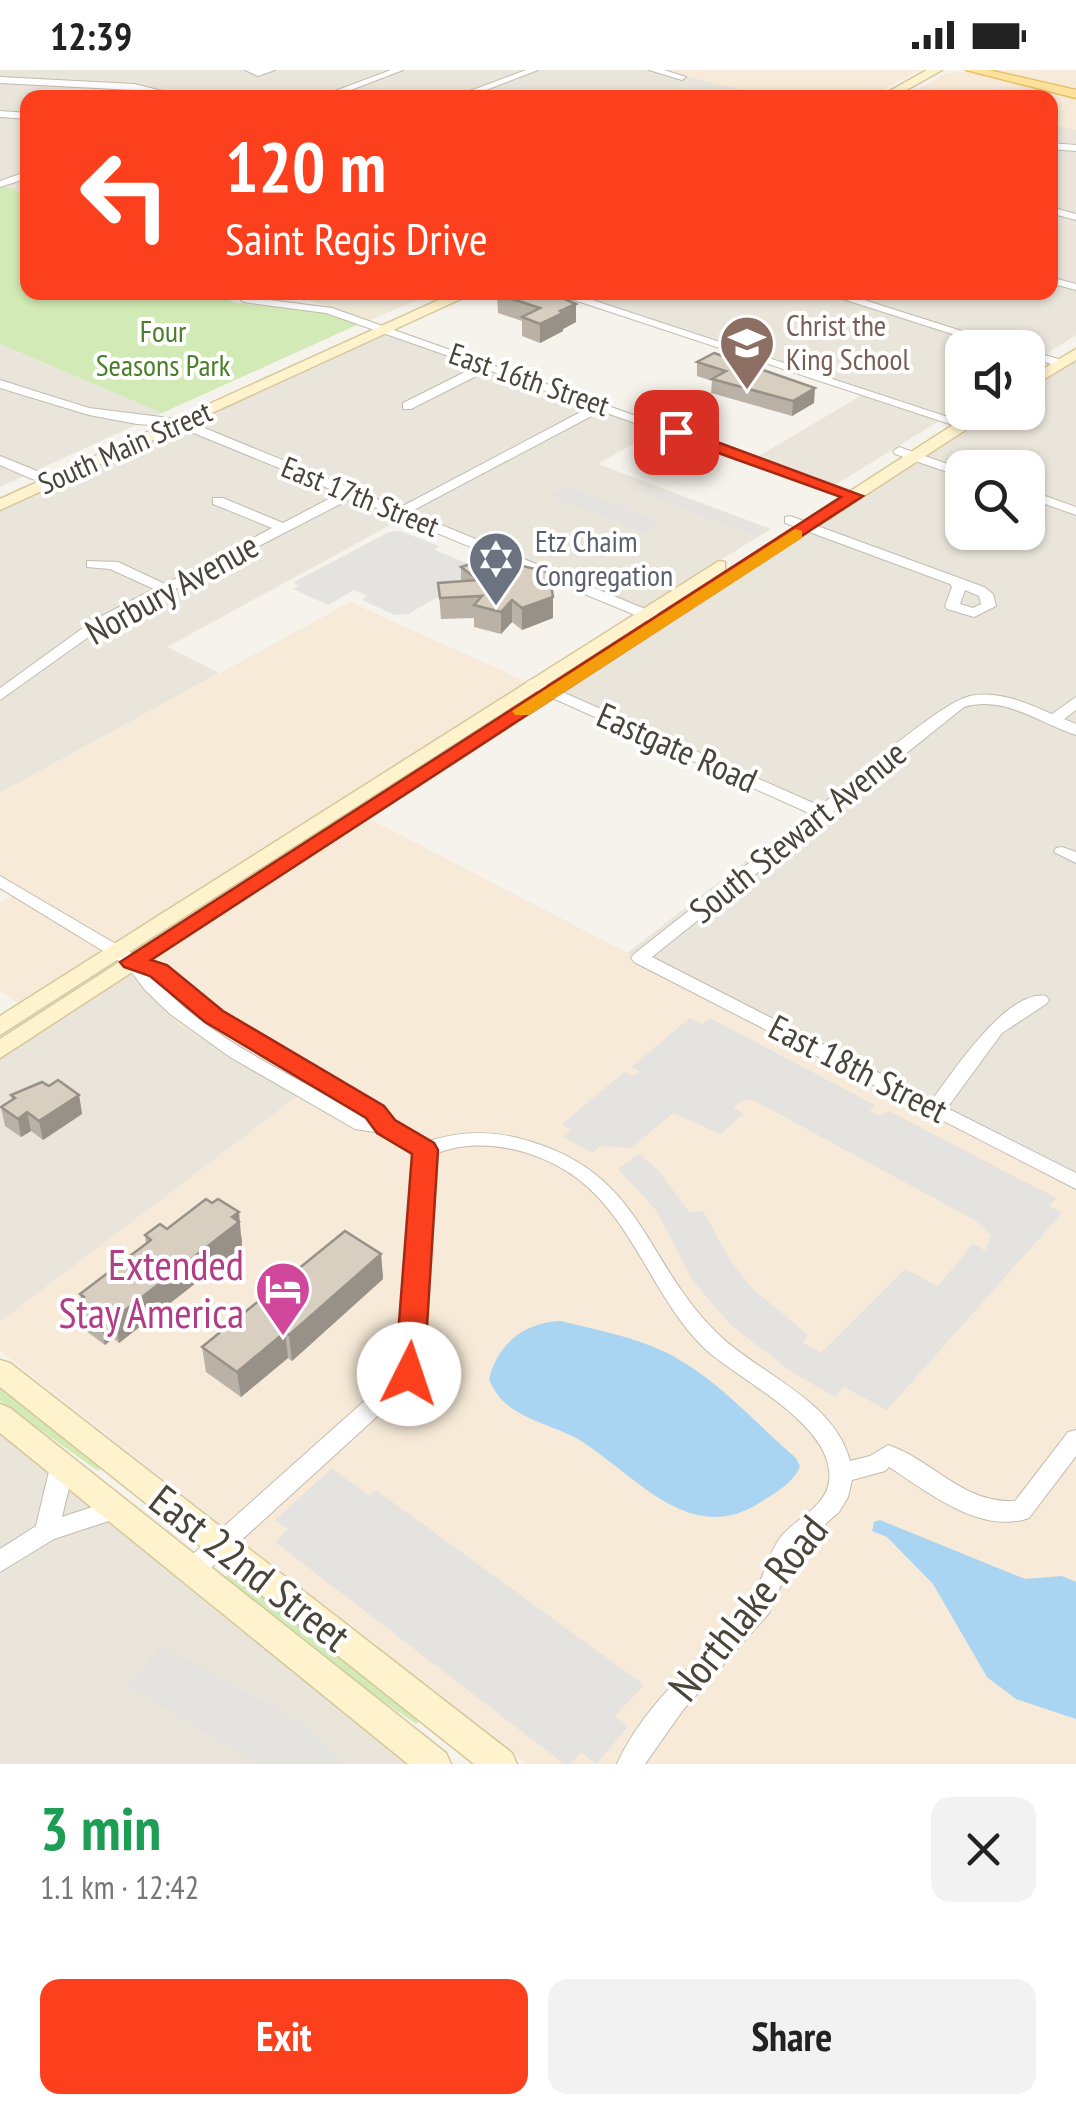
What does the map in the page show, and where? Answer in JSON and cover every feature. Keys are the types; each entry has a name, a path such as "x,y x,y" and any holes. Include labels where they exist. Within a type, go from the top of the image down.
{"main road":[{"path":"972,70 1076,94"}],"street":[{"path":"0,79 8,70"},
{"path":"91,85 106,70"},
{"path":"249,70 271,70"},
{"path":"343,90 400,70"},
{"path":"478,90 534,70"},
{"path":"653,70 682,78"},
{"path":"897,90 936,70"},
{"path":"908,90 936,70"},
{"path":"0,79 153,90"},
{"path":"0,114 20,116"},
{"path":"0,126 12,115"},
{"name":"East 16th Street","path":"247,300 310,306 379,328 846,493"},
{"name":"South Main Street","path":"0,492 168,423 379,328 432,300"},
{"name":"South Main Street","path":"0,505 168,423 449,300"},
{"path":"580,300 945,415"},
{"path":"852,300 951,330"},
{"path":"1045,357 1076,338"},
{"path":"1045,374 1076,353"},
{"path":"1045,358 1061,363"},
{"path":"407,406 487,366"},
{"name":"East 17th Street","path":"0,384 51,404 168,423 351,493 652,618"},
{"path":"400,514 602,406"},
{"path":"0,1026 124,957 945,429"},
{"path":"908,454 945,467"},
{"path":"0,460 37,476"},
{"name":"Norbury Avenue","path":"0,695 99,623 351,493"},
{"path":"1045,500 1076,511"},
{"path":"218,501 283,528"},
{"path":"799,523 954,580"},
{"path":"92,564 113,565 165,589"},
{"name":"Eastgate Road","path":"543,688 820,812"},
{"name":"South Stewart Avenue","path":"640,958 956,707 973,698 994,699 1053,721"},
{"path":"1076,702 1053,721 1076,730"},
{"path":"0,882 124,957 142,977 206,1022 263,1055 362,1124 386,1126 425,1150 409,1374 192,1570"},
{"path":"0,1050 124,957"},
{"name":"East 18th Street","path":"640,958 1076,1182"},
{"path":"936,1109 996,1029 1040,1000"},
{"name":"Northlake Road","path":"425,1150 447,1140 498,1140 548,1153 586,1174 622,1210 677,1305 739,1366 790,1400 814,1422 833,1448 841,1473 836,1498 819,1520 790,1542 764,1600 655,1723 630,1764"},
{"name":"East 22nd Street","path":"0,1371 500,1764"},
{"name":"East 22nd Street","path":"0,1416 434,1764"},
{"path":"841,1473 877,1464 888,1454 980,1509 1000,1515 1021,1511 1076,1439"},
{"path":"46,1532 62,1467"},
{"path":"0,1562 46,1532 116,1510"}],"shaded area":[{"path":"0,70 661,70 743,90 20,90 20,192 0,185"},
{"path":"661,70 920,70 883,90 743,90"},
{"path":"980,70 1076,70 1076,92"},
{"path":"965,72 1042,90 917,90 947,73"},
{"path":"1058,94 1076,98 1076,130 1058,126"},
{"path":"1058,126 1076,130 1076,335 1045,355 1045,330 945,330 945,417 835,485 757,457 869,391 586,300 1058,300"},
{"path":"307,300 417,300 370,320"},
{"path":"385,333 659,429 598,464 771,529 641,609 187,423"},
{"path":"0,344 162,413 0,487"},
{"path":"1076,354 1076,509 1045,499 1045,450 945,450 945,465 921,457 962,430 1045,430 1045,375"},
{"path":"181,425 403,518 167,647 219,673 0,793 0,508"},
{"path":"917,459 945,469 945,550 1045,550 1045,503 1076,513 1076,1186 627,953 817,806 562,691"},
{"path":"649,485 763,530 754,535 637,491"},
{"path":"568,487 662,522 643,532 550,496"},
{"path":"400,531 439,546 435,550 466,563 472,560 483,564 462,583 408,614 395,615 362,600 367,596 354,590 328,605 293,589 299,586 294,582 389,532"},
{"path":"350,602 527,682 115,945 0,876 0,793"},
{"path":"366,817 1076,1186 1076,1764 526,1764 0,1351 0,1322 298,1096 179,1024 129,973"},
{"path":"14,895 105,951 22,1005 0,991 0,903"},
{"path":"129,973 179,1024 298,1096 0,1322 0,1058"},
{"path":"690,1018 702,1024 710,1018 875,1105 870,1111 879,1116 889,1111 1056,1198 1049,1206 1062,1213 887,1410 844,1387 835,1397 792,1372 731,1325 693,1281 656,1210 618,1169 639,1154 659,1171 689,1212 703,1211 732,1263 753,1289 808,1335 803,1343 821,1353 905,1269 938,1286 973,1244 986,1251 991,1235 976,1221 755,1101 745,1100 733,1107 743,1114 721,1134 673,1113 631,1148 600,1146 592,1153 564,1137 571,1130 562,1124 624,1072 635,1076 639,1071 631,1067"},
{"path":"0,1427 414,1764 0,1764"},
{"path":"332,1468 369,1496 376,1490 644,1685 615,1716 628,1727 596,1764 581,1752 571,1764 564,1764 275,1542 288,1529 275,1520"},
{"path":"162,1645 311,1729 344,1764 259,1764 127,1686"}],"green space":[{"name":"Four Seasons Park","path":"0,185 20,192 20,300 229,300 317,310 359,324 162,413 0,344"},
{"path":"0,1386 101,1468 98,1471 0,1401"},
{"path":"232,1571 421,1718 416,1724 335,1668 223,1579"}],"water":[{"path":"561,1321 640,1342 684,1362 718,1387 796,1458 800,1466 797,1472 789,1483 761,1502 735,1514 711,1517 665,1502 581,1441 516,1411 496,1393 489,1379 493,1366 506,1345 525,1330"},
{"path":"880,1520 1025,1579 1062,1576 1076,1582 1076,1719 1016,1699 987,1677 933,1584 887,1537 872,1531 874,1522"}],"building":[{"path":"515,300 567,300 576,304 540,324 522,317 540,308"},
{"path":"714,353 815,388 793,401 712,379 726,371 697,362"},
{"path":"493,557 509,569 514,564 549,572 553,597 522,608 512,600 501,612 474,605 482,596 440,598 438,583 478,580 461,567"},
{"path":"58,1080 79,1095 39,1121 27,1112 18,1119 1,1107 15,1098 11,1095"},
{"path":"206,1199 212,1203 218,1199 239,1212 232,1217 239,1222 115,1318 108,1313 100,1319 77,1302 84,1297 80,1294 151,1240 145,1235 160,1224 167,1229"},
{"path":"345,1231 381,1254 289,1335 285,1332 237,1372 202,1347"}],"slow traffic":[{"path":"522,711 795,535"}],"place":[{"name":"Christ the King School","path":"747,392"},
{"name":"Etz Chaim Congregation","path":"496,608"},
{"name":"Extended Stay America","path":"283,1338"}],"route":[{"path":"409,1374 425,1150 386,1126 375,1112 214,1017 158,970 132,962 854,496 676,432"}]}
